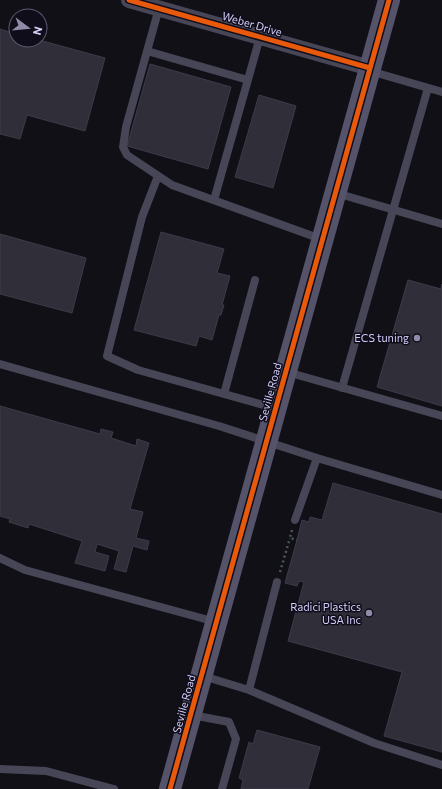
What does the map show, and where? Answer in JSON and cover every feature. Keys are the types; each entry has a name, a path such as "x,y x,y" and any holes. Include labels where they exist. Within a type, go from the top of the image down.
{"street":[{"name":"Weber Drive","path":"129,0 370,69"},
{"name":"Seville Road","path":"170,789 389,0"}],"lane":[{"path":"159,8 126,127 123,147 127,155 172,185 323,240"},
{"path":"214,200 260,37"},
{"path":"147,51 248,80"},
{"path":"370,69 442,92"},
{"path":"342,388 428,88"},
{"path":"158,176 142,217 106,356 138,370 276,408"},
{"path":"336,193 442,224"},
{"path":"224,394 255,280"},
{"path":"0,364 219,426 317,458 442,495"},
{"path":"286,372 442,416"},
{"path":"295,520 317,458"},
{"path":"0,558 25,570 217,623"},
{"path":"249,690 278,582"},
{"path":"202,676 249,690 374,743 442,765"},
{"path":"191,715 229,722 236,739 222,789"},
{"path":"0,769 46,770 114,789"}],"path":[{"path":"278,582 290,538"}],"building":[{"path":"0,29 8,32 8,48 48,48 48,42 105,58 85,131 27,115 20,139 0,134"},
{"path":"150,64 231,87 208,169 127,146"},
{"path":"259,95 296,106 273,188 235,177"},
{"path":"161,232 224,249 217,273 230,276 222,305 224,305 221,315 219,315 212,340 199,336 196,346 134,330"},
{"path":"0,234 86,258 72,313 0,294"},
{"name":"ECS tuning","path":"408,280 441,289 442,284 442,406 377,387"},
{"path":"0,406 100,434 101,429 113,432 111,438 136,446 137,439 149,443 130,509 143,512 136,538 149,541 147,550 133,546 126,572 114,569 119,551 97,544 95,552 109,556 105,571 75,563 82,541 29,524 28,528 9,522 10,519 0,516"},
{"name":"Radici Plastics USA Inc","path":"333,483 442,514 442,752 384,736 402,672 288,641 304,582 299,581 297,586 285,583 302,520 309,522 310,517 322,520"},
{"path":"257,730 320,747 308,789 241,789 243,780 239,778 249,742 253,744"}],"cycle path":[{"path":"129,0 370,68"},
{"path":"170,789 389,0"}],"place":[{"name":"ECS tuning","path":"417,338"},
{"name":"Radici Plastics USA Inc","path":"369,613"}]}
